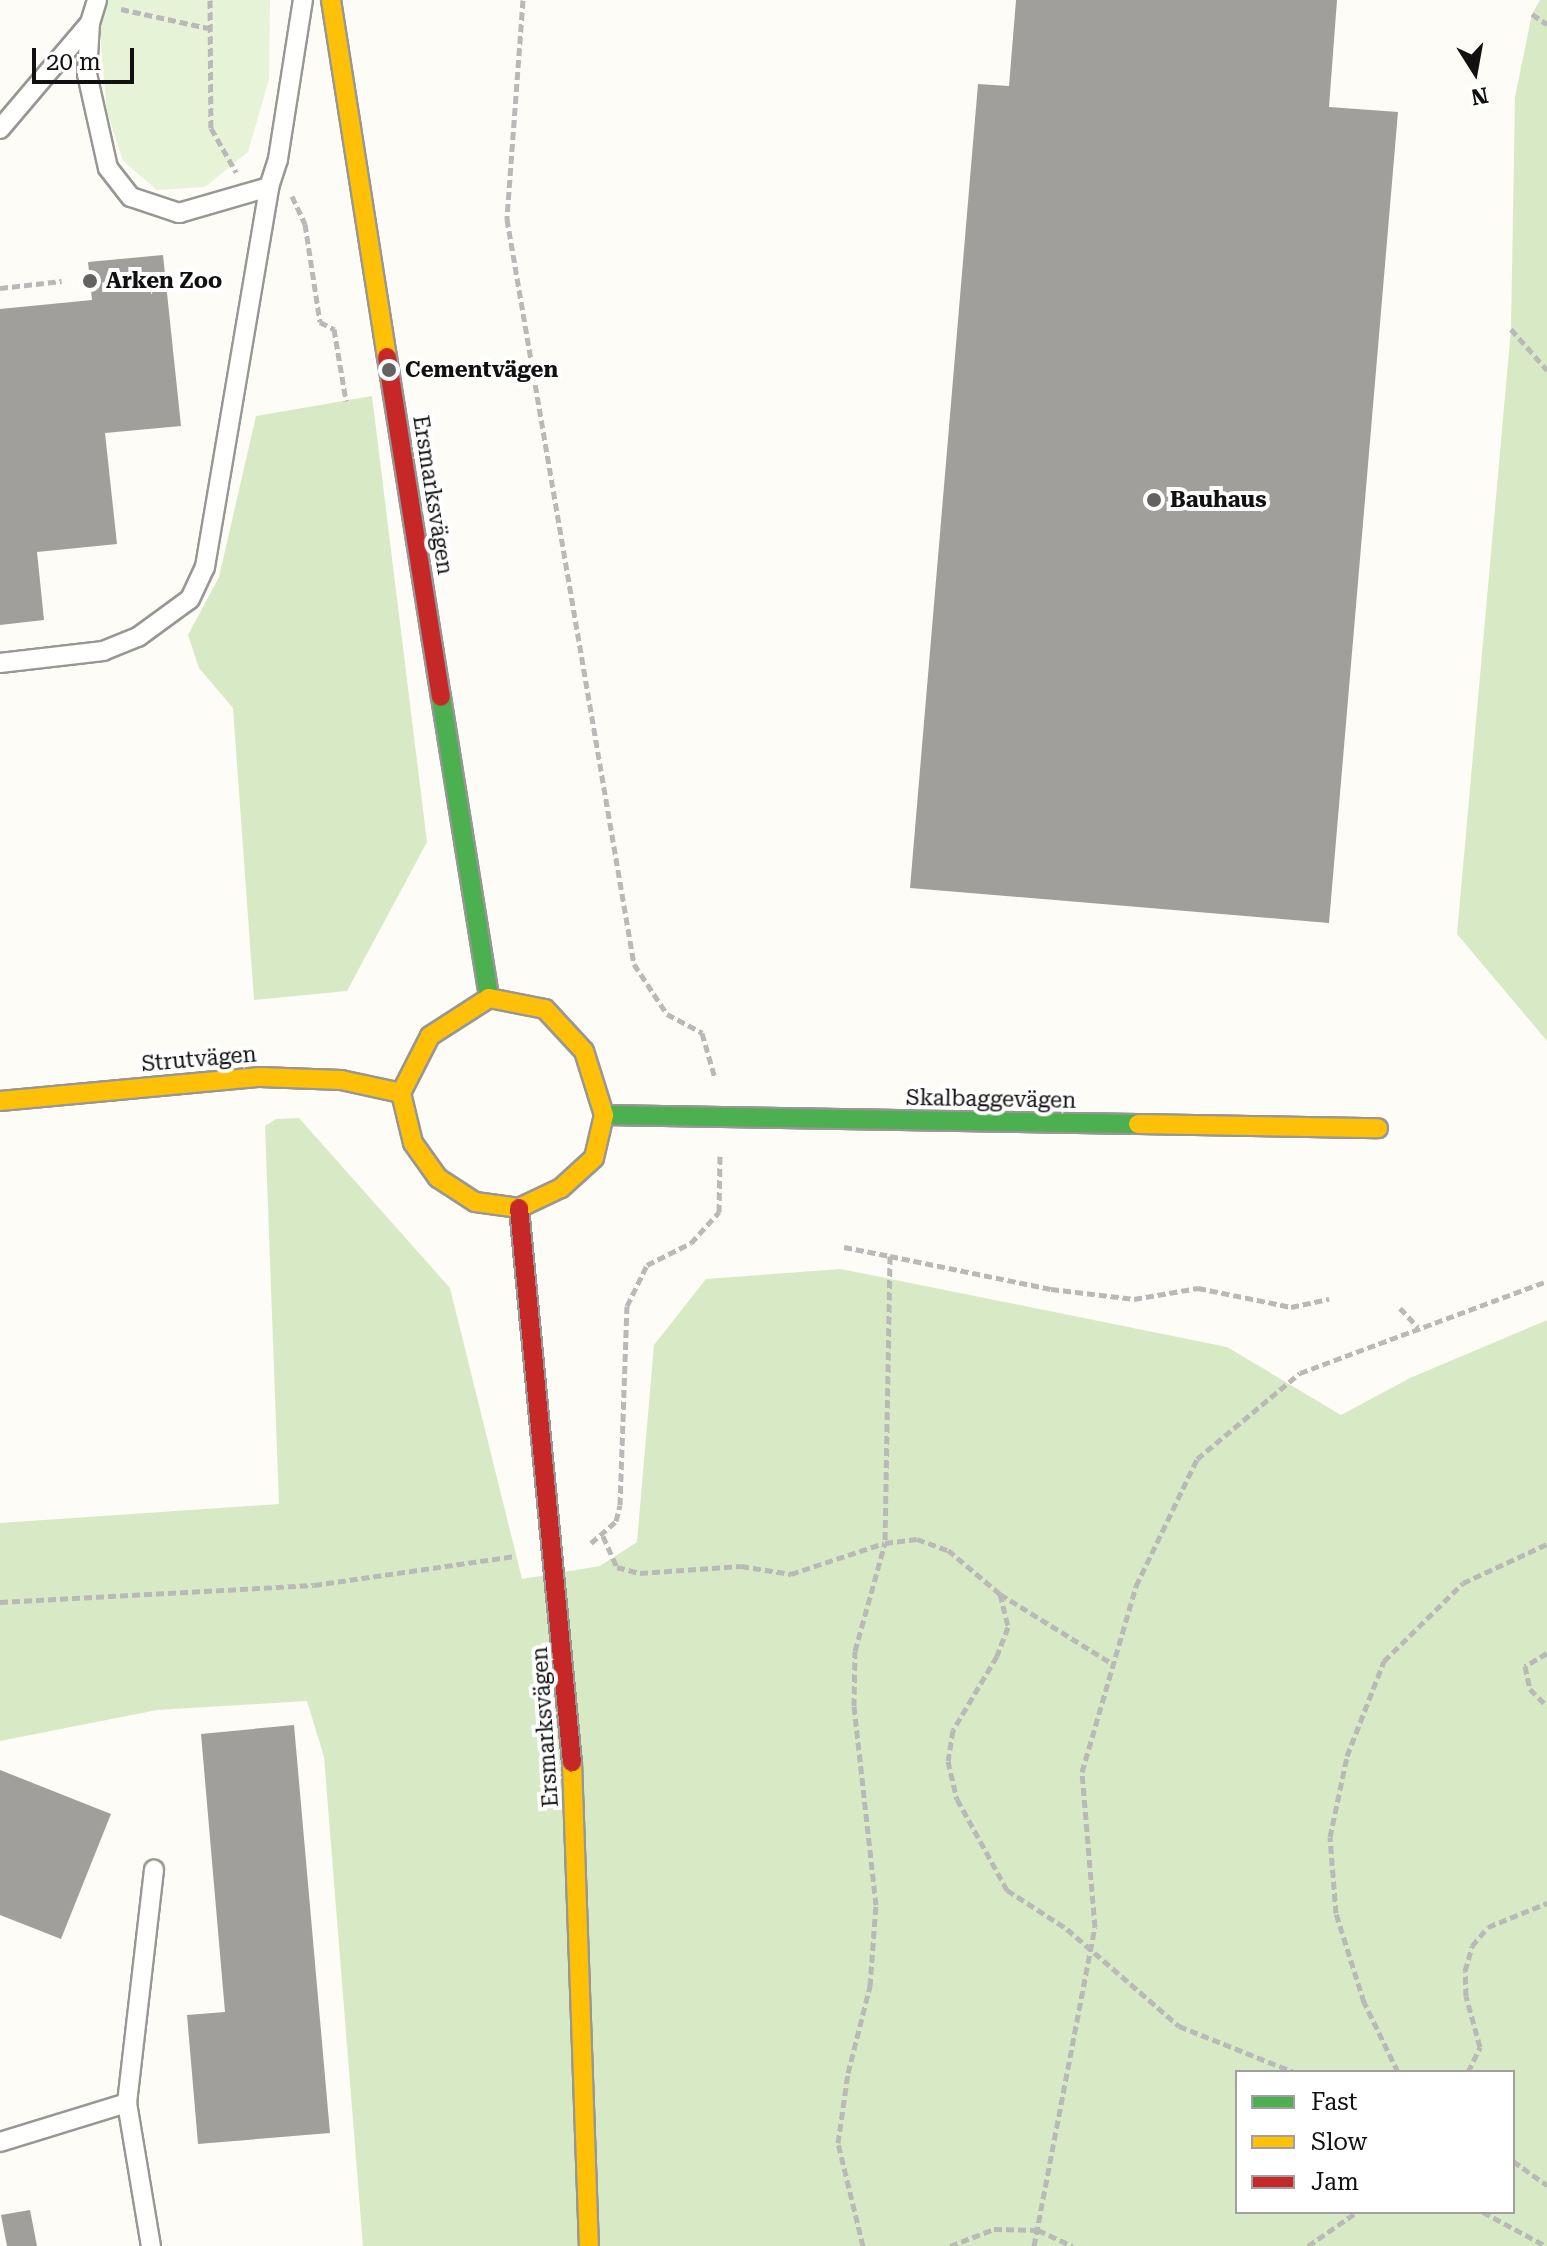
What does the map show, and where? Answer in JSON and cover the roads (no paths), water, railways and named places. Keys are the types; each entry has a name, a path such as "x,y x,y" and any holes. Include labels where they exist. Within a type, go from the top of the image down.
{"main road":[{"name":"Ersmarksvägen","path":"331,0 489,998"},
{"path":"489,998 545,1009 584,1051 604,1115 594,1158 561,1188 519,1208 475,1202 438,1178 413,1143 401,1093 430,1036 489,998"},
{"name":"Strutvägen","path":"0,1101 260,1077 341,1080 401,1093"},
{"name":"Skalbaggevägen","path":"604,1115 721,1120 1378,1128"},
{"name":"Ersmarksvägen","path":"519,1208 568,1686 585,2022 589,2246"}],"lane":[{"path":"0,663 69,657 138,637 190,599 205,567 269,187 278,159 303,0"},
{"path":"97,2 90,23 87,74 94,119 108,168 131,197 179,213 269,187"},
{"path":"0,129 90,23"},
{"path":"151,2246 127,2103 154,1870"},
{"path":"0,2142 127,2103"}],"place":[{"name":"Arken Zoo","path":"90,281"},
{"name":"Cementvägen","path":"389,370"},
{"name":"Bauhaus","path":"1154,500"}]}
